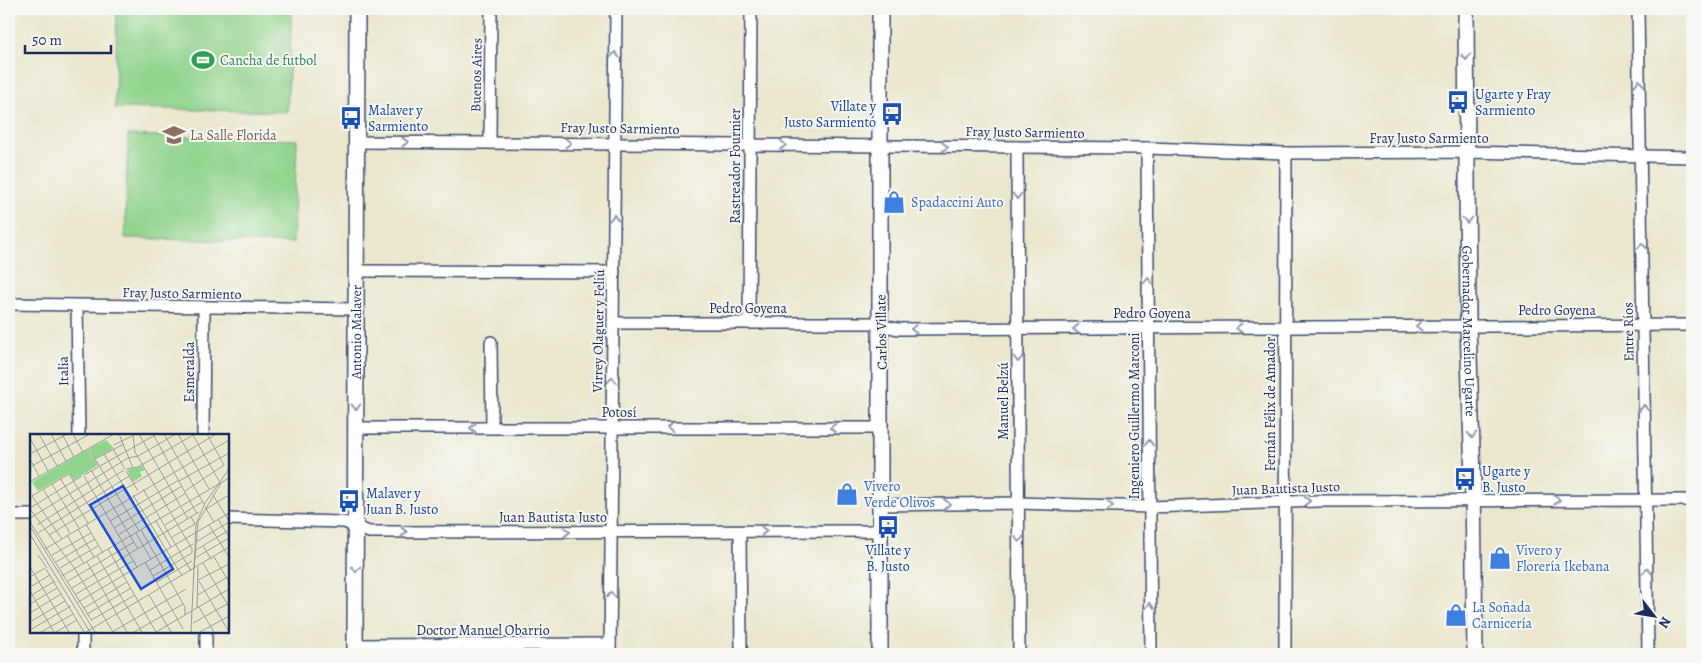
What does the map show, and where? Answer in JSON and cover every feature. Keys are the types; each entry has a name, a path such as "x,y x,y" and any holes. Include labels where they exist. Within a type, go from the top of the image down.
{"street":[{"name":"Antonio Malaver","path":"355,650 357,9"},
{"name":"Buenos Aires","path":"490,142 491,9"},
{"name":"Virrey Olaguer y Feliú","path":"610,649 616,9"},
{"name":"Rastreador Fournier","path":"749,324 751,9"},
{"name":"Carlos Villate","path":"880,9 879,146 882,428 880,654"},
{"name":"Gobernador Marcelino Ugarte","path":"1466,9 1468,325 1474,500 1475,654"},
{"name":"Entre Ríos","path":"1638,9 1648,654"},
{"name":"Fray Justo Sarmiento","path":"356,142 1147,148 1286,153 1467,152 1692,157"},
{"name":"Manuel Belzú","path":"1017,147 1019,654"},
{"name":"Ingeniero Guillermo Marconi","path":"1147,148 1151,654"},
{"name":"Fernán Félix de Amador","path":"1285,654 1286,153"},
{"path":"356,271 614,272"},
{"name":"Fray Justo Sarmiento","path":"9,304 204,309 356,309"},
{"name":"Italia","path":"77,306 79,434"},
{"name":"Esmeralda","path":"203,434 204,309"},
{"name":"Pedro Goyena","path":"613,324 871,323 898,329 1692,325"},
{"path":"491,342 492,428"},
{"name":"Potosí","path":"356,428 882,428"},
{"name":"Juan Bautista Justo","path":"881,505 1018,503 1150,507 1284,502 1692,500"},
{"path":"9,515 30,515"},
{"name":"Juan Bautista Justo","path":"229,519 344,522 369,532 880,531"},
{"path":"740,532 741,654"},
{"path":"83,633 83,654"},
{"path":"206,633 206,654"},
{"name":"Doctor Manuel Obarrio","path":"355,650 610,649"}],"green space":[{"name":"Cancha de futbol","path":"117,9 292,12 287,112 115,108"},
{"path":"128,135 297,140 293,243 125,238"}],"place":[{"name":"Cancha de futbol","path":"203,60"},
{"name":"Ugarte y Fray Sarmiento","path":"1458,102"},
{"name":"Villate y Justo Sarmiento","path":"892,114"},
{"name":"Malaver y Sarmiento","path":"351,118"},
{"name":"La Salle Florida","path":"174,135"},
{"name":"Spadaccini Auto","path":"894,202"},
{"name":"Ugarte y B. Justo","path":"1465,479"},
{"name":"Vivero Verde Olivos","path":"847,494"},
{"name":"Malaver y Juan B. Justo","path":"349,501"},
{"name":"Villate y B. Justo","path":"888,527"},
{"name":"Vivero y Florería Ikebana","path":"1500,558"},
{"name":"La Soñada Carnicería","path":"1456,615"}]}
